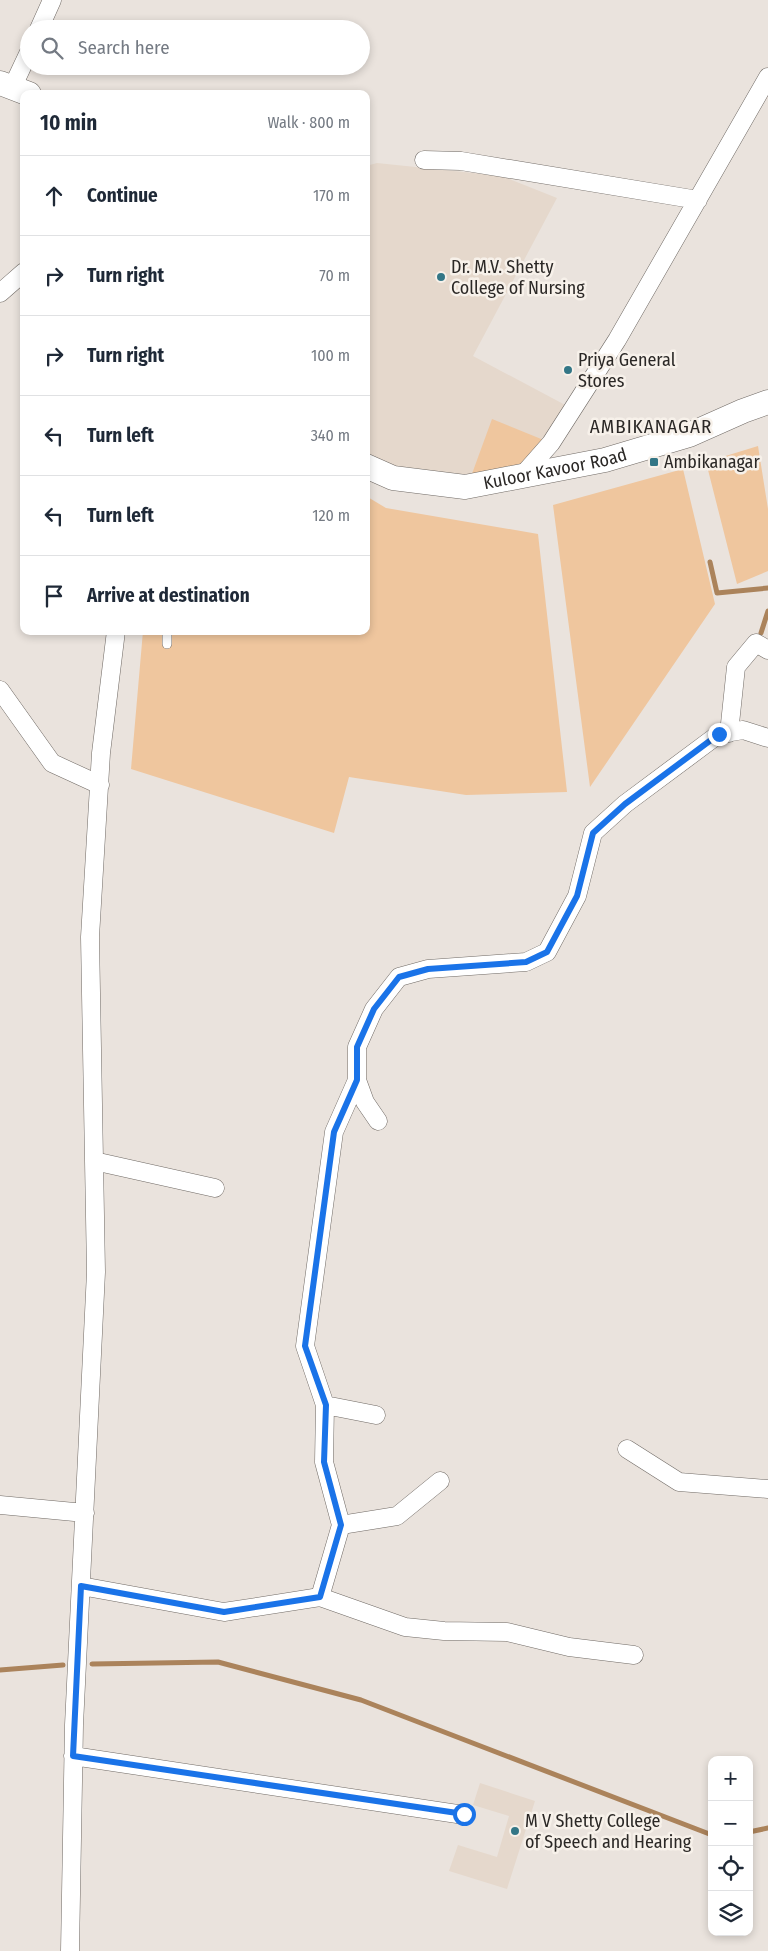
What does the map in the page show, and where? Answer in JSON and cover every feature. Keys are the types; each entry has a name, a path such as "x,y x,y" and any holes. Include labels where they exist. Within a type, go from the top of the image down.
{"main road":[{"name":"Kuloor Kavoor Road","path":"370,468 393,478 465,487 605,460 689,435 768,402"}],"street":[{"path":"42,20 47,3"},
{"path":"14,88 20,74"},
{"path":"521,477 551,443 617,340 768,77"},
{"path":"424,160 461,162 698,200"},
{"path":"0,293 20,276"},
{"path":"70,1951 73,1756 96,1272 90,937 101,753 116,635"},
{"path":"729,733 736,667 756,643 768,650"},
{"path":"0,690 52,763 100,785"},
{"path":"378,1121 365,1102 357,1080 357,1047 374,1009 399,977 428,969 526,962 547,952 577,896 593,833 625,804 719,734 743,730 768,738"},
{"path":"320,1597 341,1525 324,1462 326,1405 305,1346 334,1132 357,1080"},
{"path":"94,1161 215,1188"},
{"path":"326,1405 376,1415"},
{"path":"627,1449 679,1482 768,1489"},
{"path":"341,1525 397,1516 440,1481"},
{"path":"0,1505 85,1512"},
{"path":"81,1586 224,1612 320,1597 405,1627 444,1631 507,1632 569,1647 634,1655"},
{"path":"73,1756 464,1814"}],"lane":[{"path":"167,635 167,644"}],"shaded area":[{"name":"Dr. M.V. Shetty College of Nursing","path":"377,163 502,176 557,198 473,356 569,407 551,443 469,482 370,467 370,165"},
{"path":"492,419 551,443 520,471 469,482"},
{"path":"758,446 768,509 768,571 737,584 706,462"},
{"path":"683,469 715,604 590,787 553,505"},
{"path":"370,498 386,508 538,534 567,792 466,795 349,777 334,833 131,769 143,635 370,635"},
{"name":"M V Shetty College of Speech and Hearing","path":"480,1783 535,1801 507,1889 449,1871 458,1845 497,1857 509,1816 473,1805"}],"waterway":[{"path":"710,562 717,593 768,588"},
{"path":"761,633 768,611"},
{"path":"92,1664 218,1662 361,1700 708,1833"},
{"path":"0,1670 63,1665"},
{"path":"753,1831 768,1828"}],"place":[{"name":"Dr. M.V. Shetty College of Nursing","path":"441,277"},
{"name":"Priya General Stores","path":"568,370"},
{"name":"Ambikanagar","path":"654,462"},
{"name":"M V Shetty College of Speech and Hearing","path":"515,1831"}],"district":[{"name":"AMBIKANAGAR","path":"651,426"}],"route":[{"path":"464,1814 73,1756 81,1586 224,1612 320,1597 341,1525 324,1462 326,1405 305,1346 334,1132 357,1080 357,1047 374,1009 399,977 428,969 526,962 547,952 577,896 593,833 625,804 719,734"}]}
